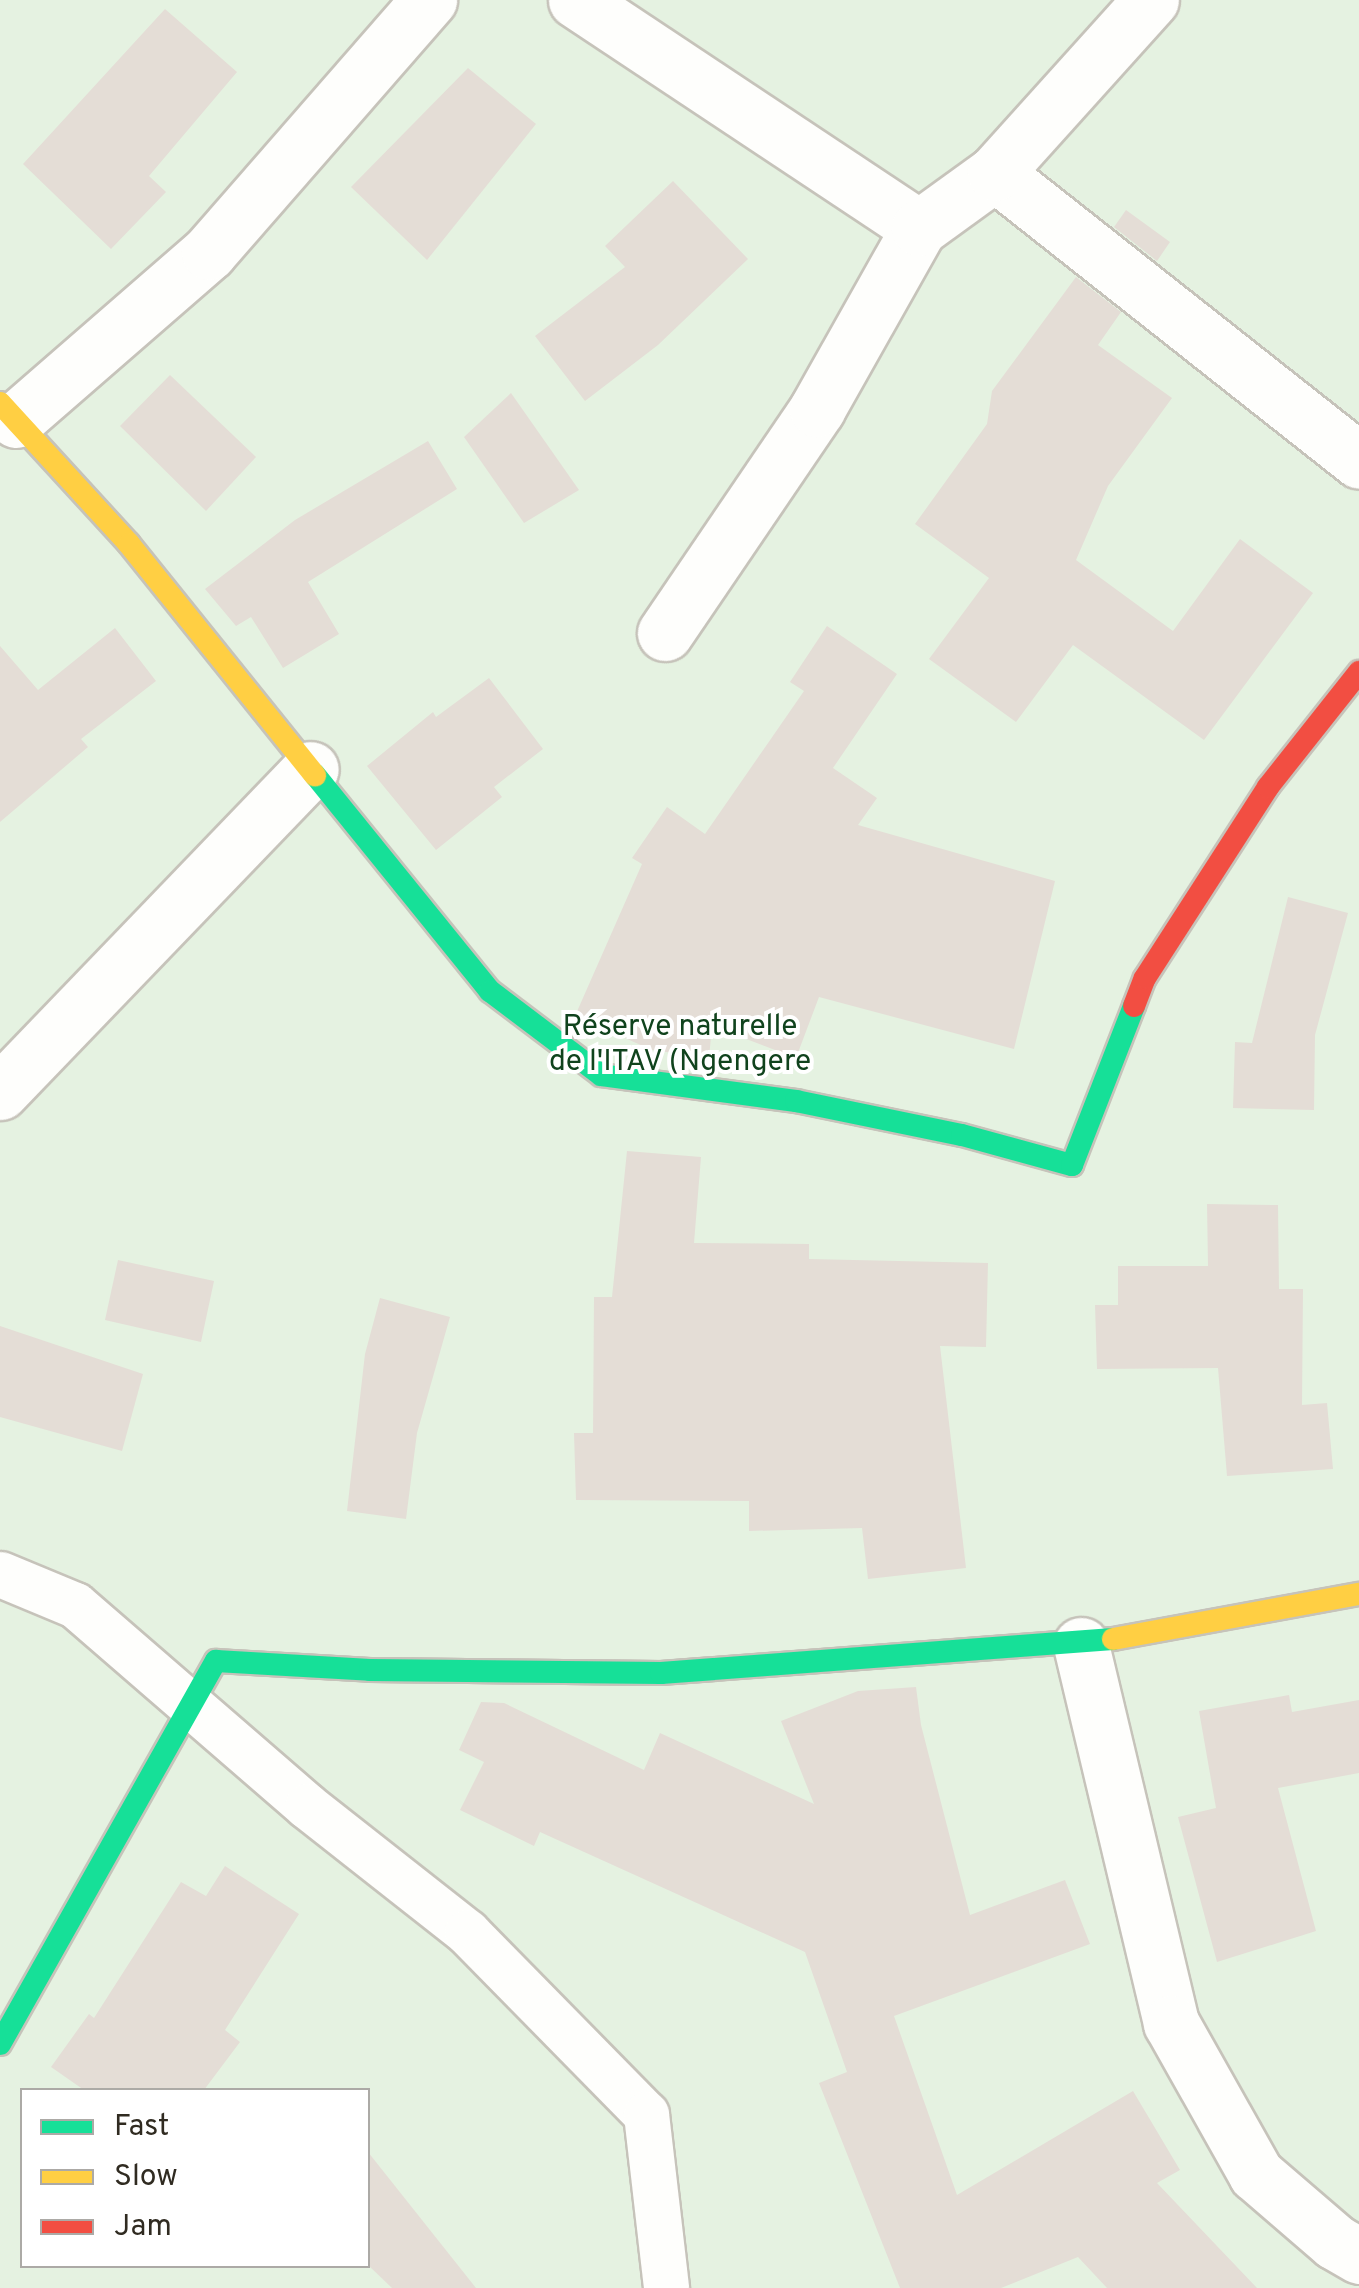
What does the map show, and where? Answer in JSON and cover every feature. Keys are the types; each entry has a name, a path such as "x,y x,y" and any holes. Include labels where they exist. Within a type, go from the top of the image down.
{"street":[{"path":"429,0 209,252 8,412 129,544 490,991 601,1075 796,1101 962,1136 1072,1165 1145,978 1268,787 1359,672"},
{"path":"576,0 920,228"},
{"path":"665,633 817,409 920,228 995,172 1151,0"},
{"path":"995,172 1359,460"},
{"path":"0,1092 312,770"},
{"path":"0,2044 216,1660 370,1670 661,1673 1082,1645 1359,1594"},
{"path":"1082,1645 1172,2024 1256,2174 1335,2242 1359,2256"}],"lane":[{"path":"0,1574 74,1605 467,1932 646,2114 666,2288"}],"green space":[{"name":"Réserve naturelle de l'ITAV (Ngengere","path":"0,0 1359,0 1359,2288 0,2288"}],"building":[{"path":"165,9 237,72 149,176 166,192 111,249 23,164"},
{"path":"468,68 536,124 427,260 351,187"},
{"path":"673,181 748,259 658,345 585,401 535,336 625,267 605,246"},
{"path":"1126,210 1170,242 1157,261 1114,227"},
{"path":"1076,277 1121,312 1098,345 1172,398 1108,486 1076,560 1173,631 1240,539 1313,593 1204,740 1073,645 1016,722 929,659 989,578 915,524 987,424 992,391"},
{"path":"170,375 256,457 206,511 120,426"},
{"path":"511,393 579,490 524,523 464,437"},
{"path":"428,441 457,489 308,582 339,634 283,668 251,617 236,626 205,589 295,520"},
{"path":"827,626 897,674 833,768 877,798 858,825 1055,881 1014,1049 819,997 796,1058 712,1026 709,1058 652,1050 575,1016 642,864 632,858 667,807 705,834 804,691 790,682"},
{"path":"115,628 156,681 81,739 88,747 0,822 0,646 38,690"},
{"path":"489,678 543,749 494,787 502,797 436,850 367,766 433,712 436,717"},
{"path":"1288,897 1348,913 1315,1035 1314,1110 1233,1108 1235,1042 1252,1043"},
{"path":"627,1151 701,1157 694,1243 809,1244 809,1259 988,1263 986,1347 940,1346 966,1568 868,1579 862,1528 749,1531 749,1501 576,1500 574,1433 593,1433 594,1297 612,1297"},
{"path":"1207,1204 1278,1205 1279,1289 1303,1289 1302,1405 1327,1403 1333,1469 1227,1476 1218,1368 1097,1369 1095,1305 1118,1305 1118,1266 1208,1266"},
{"path":"118,1260 214,1281 201,1342 105,1320"},
{"path":"380,1298 450,1317 417,1433 406,1519 347,1511 365,1354"},
{"path":"0,1326 143,1374 122,1451 0,1417"},
{"path":"916,1687 921,1725 970,1915 1065,1880 1090,1944 894,2016 957,2195 1133,2091 1180,2170 1157,2183 1257,2288 1107,2288 1078,2257 1001,2288 900,2288 819,2083 847,2072 805,1952 540,1832 534,1846 460,1810 484,1762 459,1750 481,1702 504,1703 644,1770 660,1733 814,1804 781,1721 858,1691"},
{"path":"1289,1695 1292,1712 1359,1700 1359,1773 1278,1788 1316,1931 1217,1962 1178,1817 1216,1808 1199,1711"},
{"path":"225,1866 299,1914 225,2030 240,2042 206,2088 81,2088 51,2067 89,2014 94,2018 181,1882 206,1896"},
{"path":"370,2155 476,2288 392,2288 370,2267"}],"traffic: fast":[{"path":"315,775 490,991 601,1075 796,1101 962,1135 1072,1165 1134,1006"},
{"path":"0,2044 216,1661 370,1670 661,1673 1113,1639"}],"traffic: slow":[{"path":"0,403 129,544 315,775"},
{"path":"1113,1639 1359,1594"}],"traffic: jam":[{"path":"1134,1006 1145,978 1268,787 1359,672"}]}
